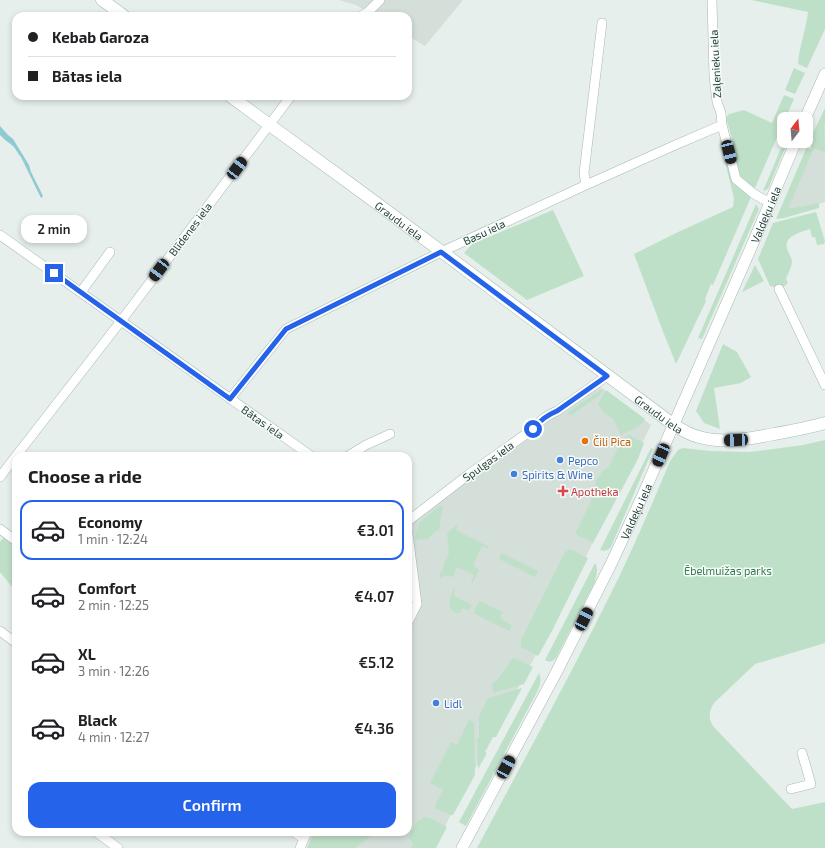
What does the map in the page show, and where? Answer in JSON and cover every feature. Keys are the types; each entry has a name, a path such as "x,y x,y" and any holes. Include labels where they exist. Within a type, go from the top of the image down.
{"main road":[{"path":"102,0 118,12"},
{"name":"Graudu iela","path":"235,100 371,199 607,376 674,425 688,433 698,437 726,441 750,439 825,423"}],"street":[{"path":"368,12 380,0"},
{"name":"Zaļenieku iela","path":"712,0 714,76 717,102 721,113 722,126 736,179 754,194 770,203"},
{"path":"586,185 584,173 602,23"},
{"path":"809,112 825,74"},
{"name":"Blīdenes iela","path":"19,452 121,321 288,100"},
{"name":"Basu iela","path":"230,399 286,329 441,252 586,185 722,126"},
{"name":"Valdeķu iela","path":"462,848 584,619 612,562 674,425 793,148"},
{"name":"Bātas iela","path":"0,235 305,452"},
{"path":"81,292 110,252"},
{"path":"779,289 825,385"},
{"name":"Spulgas iela","path":"412,518 468,475 533,429 540,420 548,414 557,411 607,376"},
{"path":"355,452 390,434"},
{"name":"Blīdenes iela","path":"0,477 12,461"},
{"path":"0,529 12,538"},
{"path":"412,565 417,604 412,614"},
{"path":"0,631 12,639"},
{"path":"791,789 811,784 802,753"},
{"path":"102,836 118,848"},
{"path":"300,848 306,836"}],"shaded area":[{"path":"339,0 463,0 425,46 412,38 412,12 368,12 356,5"},
{"path":"825,117 825,202 785,213 784,211 811,148 813,148 813,145"},
{"path":"598,385 651,425 557,615 450,816 435,848 307,848 312,836 412,836 412,621 420,605 412,546 412,522 471,476"}],"green space":[{"path":"751,0 825,0 825,29 807,68 798,64 808,12"},
{"path":"794,68 805,73 795,94 785,90"},
{"path":"784,95 794,99 788,112 777,112 777,137 755,188 743,180 739,174 733,152 734,146 726,118 729,114 744,110 772,123"},
{"path":"825,108 825,152 814,148 788,209 819,203 819,208 776,219 806,149 813,148 813,133"},
{"path":"719,138 722,142 733,182 751,197 713,285 711,284 705,299 706,301 676,364 634,254 733,207 734,198"},
{"path":"781,148 785,148 768,189 763,191"},
{"path":"756,204 759,209 702,339 698,338"},
{"path":"553,210 584,276 527,300 464,253 472,244"},
{"path":"816,212 825,241 824,244 817,245 815,237 812,237 810,229 794,235 788,240 787,244 792,261 791,268 786,279 788,283 780,288 770,286 758,259 773,223"},
{"path":"755,265 764,281 742,292"},
{"path":"723,344 737,352 751,377 741,383 714,388 720,429 704,423 696,411"},
{"path":"602,389 603,390 599,396 570,416 568,412"},
{"path":"606,390 645,419 641,425 621,435 613,419 605,414 598,404"},
{"path":"629,435 644,443 638,459 593,543 575,534 591,501 597,478 602,473 601,472 609,467 622,439"},
{"name":"Ēbelmuižas parks","path":"825,440 825,643 755,664 714,703 711,709 710,720 713,726 792,809 825,802 825,848 477,848 602,611 652,505 670,461 678,450 683,448 710,451 750,452 803,445"},
{"path":"651,448 653,449 611,547 603,551 600,550"},
{"path":"439,506 443,507 439,530 428,539 415,540 420,522"},
{"path":"458,524 456,530 489,547 488,549 482,546 473,566 479,570 472,584 474,575 457,567 453,577 444,576 440,579 440,572 442,571 449,553 447,533"},
{"path":"4,537 12,543 12,587 0,572 0,542"},
{"path":"570,549 588,558 538,656 523,648 521,646 521,640 565,552"},
{"path":"502,553 538,571 536,577 499,559"},
{"path":"595,563 597,570 595,582 556,658 551,661 545,660"},
{"path":"454,588 456,589 453,595 472,605 469,611 462,608 460,613 455,613 450,608 451,595"},
{"path":"479,601 503,612 500,618 512,625 509,631 473,613"},
{"path":"514,658 533,667 524,684 493,693 492,684 498,679"},
{"path":"539,673 540,682 537,692 466,826 459,822"},
{"path":"522,688 496,737 493,737 485,752 487,753 478,769 477,738 479,738 479,716 488,698"},
{"path":"469,720 474,722 475,775 453,815 451,815 435,808 435,805 443,790 430,783 451,742 457,745"},
{"path":"428,817 447,827 436,848 411,848 413,845 409,838 410,836 412,836 413,828 422,818"},
{"path":"313,836 371,836 355,848 307,848"}],"water":[{"path":"0,126 13,139 29,165 43,196 41,198 21,157 13,146 0,135"}],"place":[{"name":"Čili Pica","path":"585,441"},
{"name":"Pepco","path":"560,460"},
{"name":"Spirits & Wine","path":"514,474"},
{"name":"Apotheka","path":"563,491"},
{"name":"Lidl","path":"436,703"}],"route":[{"path":"54,273 230,399 286,329 441,252 607,376 557,411 548,414 540,420 533,429"}]}
